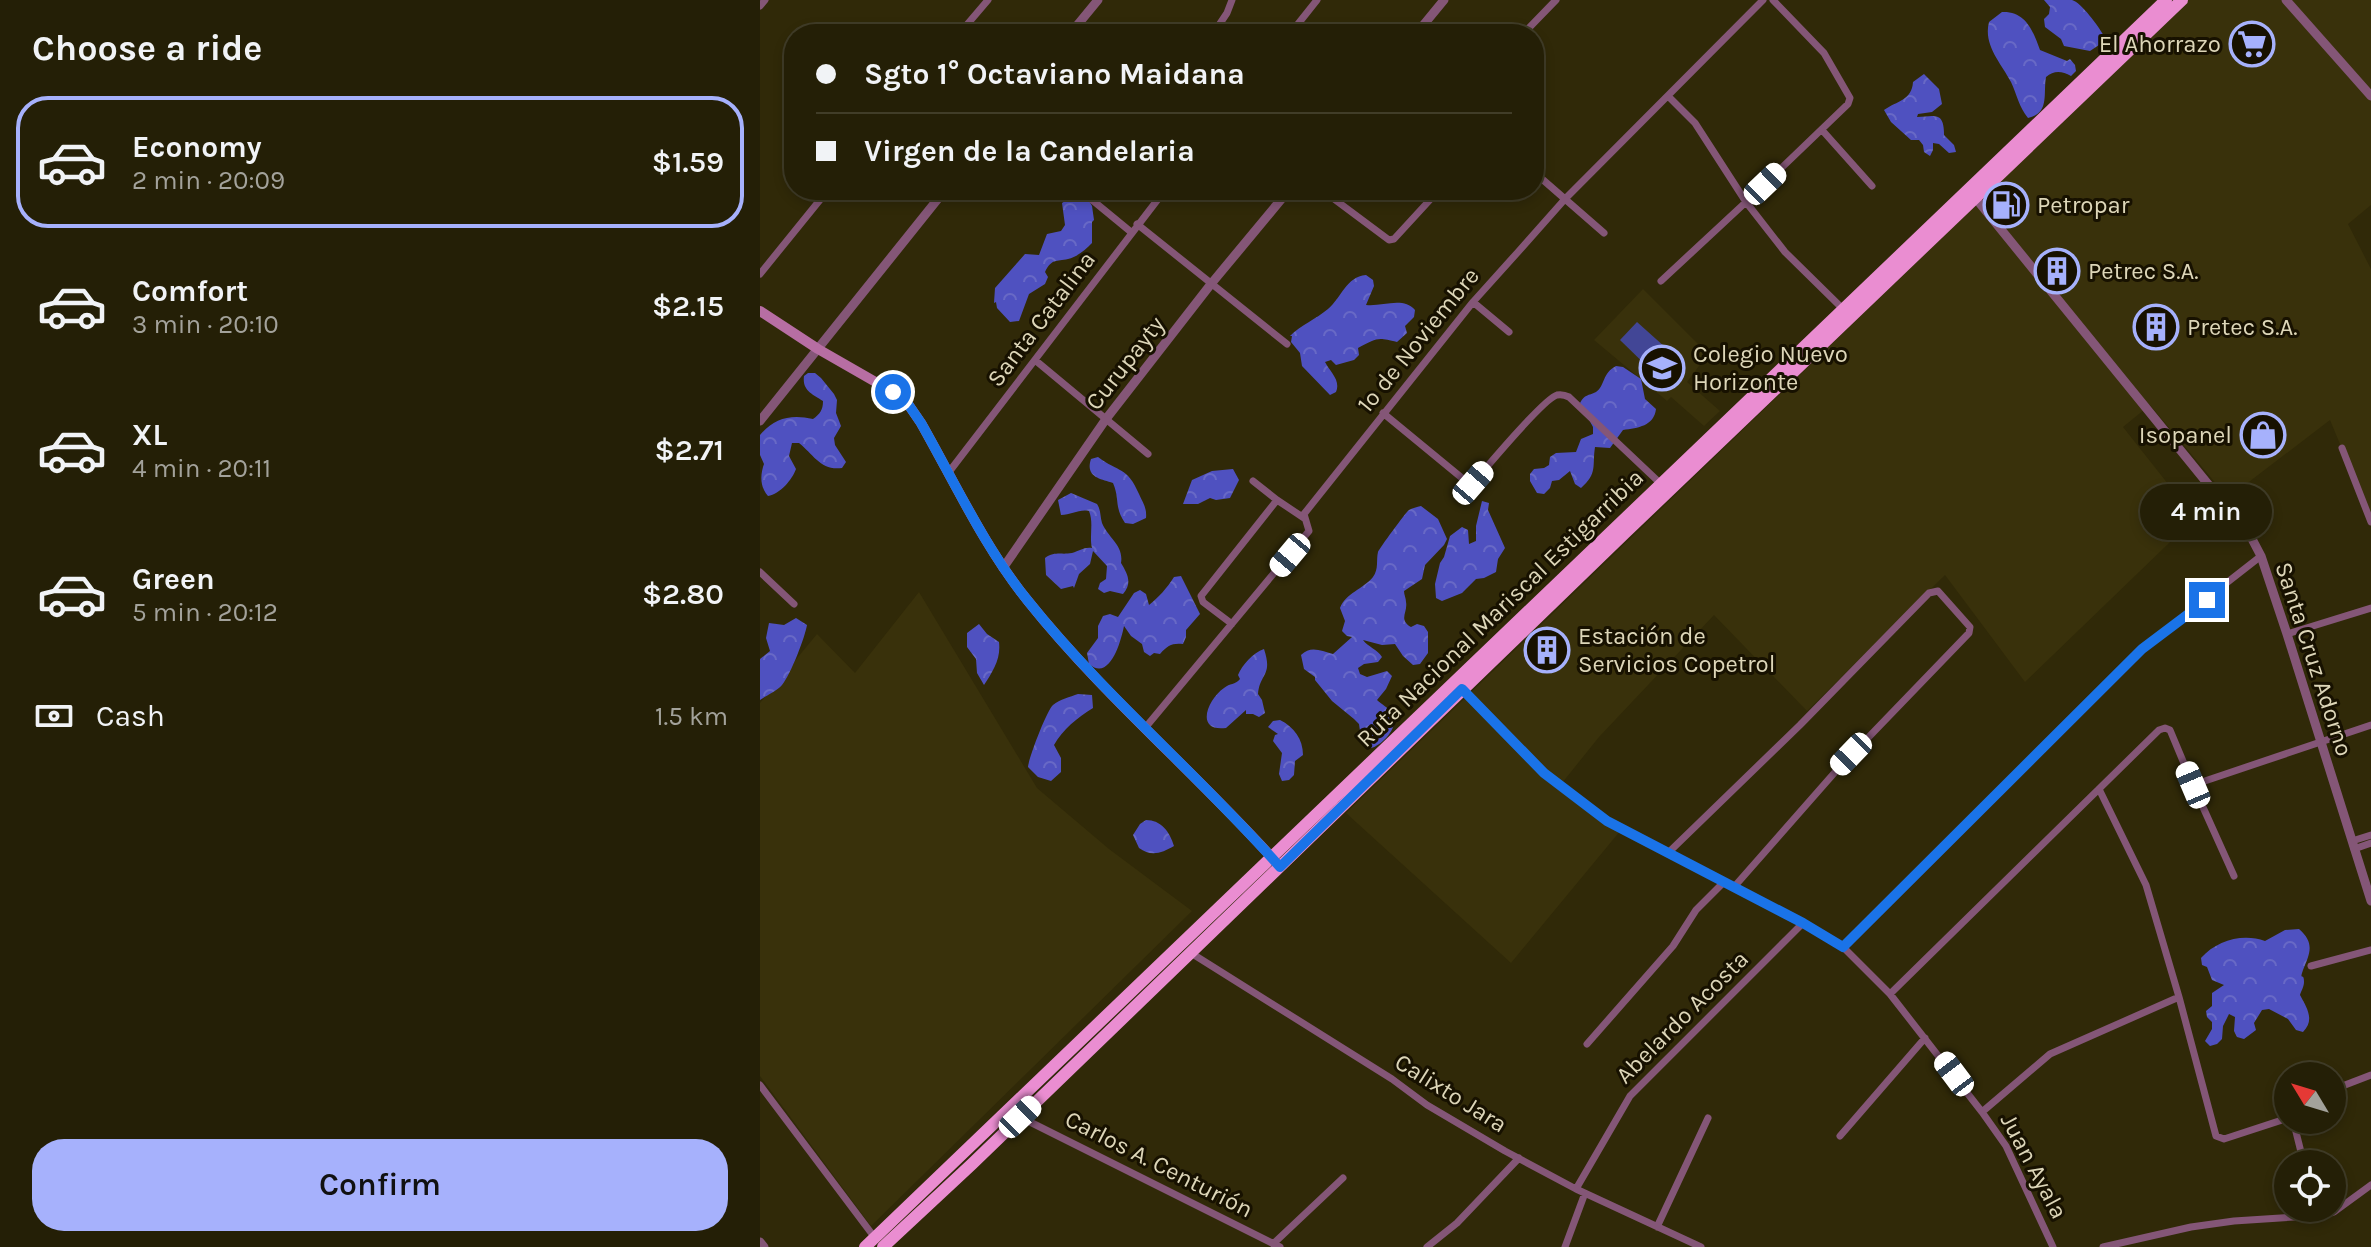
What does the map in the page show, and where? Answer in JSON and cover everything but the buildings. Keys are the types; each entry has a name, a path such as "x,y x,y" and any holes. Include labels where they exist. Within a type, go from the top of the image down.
{"highway":[{"name":"Ruta Nacional Mariscal Estigarribia","path":"874,1244 1462,689 1972,194 2166,0"},
{"name":"Ruta Nacional Mariscal Estigarribia","path":"874,1244 1020,1117 1191,953 1276,862 1843,309 2182,0"}],"main road":[{"path":"760,311 908,404 1003,568 1028,602 1276,862"}],"street":[{"path":"760,6 765,0"},
{"path":"968,24 988,0"},
{"path":"1078,24 1098,0"},
{"path":"1220,24 1232,0"},
{"path":"1298,24 1317,0"},
{"path":"1424,24 1444,0"},
{"path":"1532,24 1555,0"},
{"name":"1º de Noviembre","path":"1145,728 1309,531 1304,514 1473,302 1565,199 1763,0"},
{"path":"1661,281 1848,104 1850,98 1824,53 1773,0"},
{"path":"2286,0 2370,92"},
{"path":"1668,96 1695,123 1746,202 1785,252 1843,309"},
{"path":"1822,130 1872,186"},
{"path":"1544,181 1604,233"},
{"name":"Santa Cruz Adorno","path":"1972,194 2251,537 2261,556 2287,634 2371,901"},
{"path":"760,274 820,200"},
{"path":"760,421 937,200"},
{"path":"1092,200 1131,232"},
{"name":"Santa Catalina","path":"949,472 1157,200"},
{"name":"Curupayty","path":"1003,568 1106,419 1281,200"},
{"path":"1335,200 1389,240 1394,239 1430,200"},
{"path":"1137,224 1287,344"},
{"path":"1473,302 1509,332"},
{"path":"1035,360 1148,454"},
{"path":"1383,413 1468,483 1473,483 1532,416 1555,395 1562,395 1569,397 1661,484"},
{"path":"2342,448 2371,522"},
{"path":"1253,481 1304,518"},
{"path":"1232,624 1203,602 1201,596 1277,500"},
{"path":"1843,947 2142,649 2261,556"},
{"path":"760,572 794,604"},
{"path":"1668,853 1800,725 1929,593 1938,591 1970,627 1969,633 1836,771 1734,887"},
{"path":"2287,634 2371,608"},
{"name":"Juan Ayala","path":"1462,689 1544,773 1607,821 1843,947 1890,994 2006,1146 2053,1247"},
{"path":"2193,785 2371,725"},
{"path":"1890,994 2159,730 2170,730 2234,876"},
{"path":"2099,789 2146,885 2216,1136 2224,1139 2274,1124"},
{"path":"2353,845 2371,835"},
{"path":"2353,845 2371,843"},
{"path":"1587,1044 1673,946 1696,910 1724,882"},
{"name":"Abelardo Acosta","path":"1576,1189 1630,1096 1803,923"},
{"path":"2311,966 2371,950"},
{"name":"Calixto Jara","path":"1191,953 1392,1079 1427,1105 1576,1189 1701,1247"},
{"path":"1982,1112 2050,1054 2179,997"},
{"path":"1840,1136 1925,1038"},
{"path":"2346,1085 2371,1075"},
{"path":"760,1085 874,1244"},
{"name":"Carlos A. Centurión","path":"1020,1117 1276,1245"},
{"path":"1657,1227 1708,1118"},
{"path":"1427,1247 1457,1223 1519,1158"},
{"path":"1276,1245 1343,1178"},
{"path":"2346,1203 2371,1185"},
{"path":"1565,1247 1585,1193"},
{"path":"2103,1247 2191,1227 2274,1217"},
{"path":"760,1242 764,1247"}],"shaded area":[{"path":"2188,0 2371,0 2371,205 2348,224 2371,269 2371,519 2330,420 2228,498 2150,405 2123,427 2195,518 2025,682 1945,575 1807,711 1714,615 1599,737 1558,788 1621,830 1511,963 1346,813"},
{"name":"Colegio Nuevo Horizonte","path":"1643,289 1708,354 1687,382 1720,411 1704,426 1671,397 1667,401 1594,340"},
{"path":"1637,322 1675,356 1656,375 1620,340"},
{"path":"919,592 1037,788 1109,849 1192,911 871,1226 760,1076 760,703 817,634 855,673"}],"green space":[{"path":"2044,0 2076,2 2102,32 2102,43 2090,51 2064,46 2061,39 2045,27 2044,19 2050,7"},
{"path":"2002,12 2023,19 2040,50 2067,61 2070,59 2075,65 2076,71 2071,76 2058,72 2046,77 2043,107 2035,116 2028,118 1988,38 1989,22"},
{"path":"1924,74 1939,89 1942,104 1932,112 1918,114 1917,117 1940,118 1944,135 1954,145 1956,152 1949,153 1933,143 1930,156 1924,152 1919,140 1911,140 1891,122 1884,110 1907,96 1913,82"},
{"path":"1067,200 1089,200 1094,220 1092,243 1075,257 1050,264 1045,272 1048,277 1045,284 1029,294 1019,321 1010,322 994,303 995,288 1025,254 1039,255 1047,234 1061,231 1065,225 1062,203"},
{"path":"1366,275 1373,280 1374,286 1366,305 1405,304 1415,310 1414,317 1405,326 1407,333 1397,342 1373,340 1358,348 1359,355 1354,360 1336,365 1331,360 1325,362 1337,384 1336,392 1330,395 1302,366 1300,353 1290,336 1328,309 1349,283"},
{"path":"1616,366 1641,379 1645,399 1656,409 1655,415 1649,423 1623,430 1610,448 1595,447 1592,473 1581,488 1575,484 1570,471 1559,480 1552,481 1544,494 1537,493 1530,481 1534,469 1549,465 1550,457 1556,453 1576,452 1581,439 1593,434 1593,427 1580,403 1599,389 1608,372"},
{"path":"815,373 821,378 837,400 836,413 841,426 834,438 835,445 846,462 842,468 829,467 799,443 792,443 789,456 796,469 789,482 768,496 763,489 760,435 784,419 813,419 819,413 823,401 806,389 804,376"},
{"path":"1098,457 1122,471 1135,485 1146,518 1133,524 1125,523 1119,512 1113,483 1095,476 1090,470 1091,459"},
{"path":"1233,469 1239,480 1230,498 1210,498 1198,504 1183,504 1192,480 1212,471"},
{"path":"1071,493 1097,504 1102,523 1118,546 1128,578 1123,594 1104,593 1098,589 1106,579 1107,566 1093,551 1090,564 1079,574 1074,588 1061,589 1046,575 1045,558 1092,548 1089,511 1061,515 1058,500"},
{"path":"1482,501 1489,503 1488,510 1505,548 1498,559 1496,572 1476,579 1462,593 1442,601 1436,598 1435,584 1450,536 1462,527 1468,530 1469,544 1476,541"},
{"path":"1421,506 1438,519 1447,539 1425,565 1422,579 1404,591 1405,621 1411,627 1417,624 1424,626 1428,632 1428,653 1420,664 1413,665 1395,644 1382,645 1363,640 1382,657 1378,662 1358,668 1360,674 1367,677 1387,671 1392,676 1377,700 1391,711 1394,723 1385,739 1371,748 1361,738 1359,724 1332,701 1315,677 1304,669 1301,655 1312,649 1333,654 1352,637 1342,631 1345,621 1340,608 1346,599 1373,577 1378,552 1403,517 1409,510"},
{"path":"1181,576 1200,614 1186,630 1183,644 1170,645 1160,654 1150,656 1124,626 1109,664 1096,668 1089,664 1087,653 1098,638 1098,626 1103,616 1110,614 1118,617 1134,593 1140,590 1146,594 1149,605 1174,577"},
{"path":"796,618 807,625 801,646 786,680 760,700 760,659 770,651 766,638 769,623 784,625"},
{"path":"979,624 999,642 998,659 984,685 977,673 976,659 967,647 967,633"},
{"path":"1264,649 1267,670 1258,694 1265,713 1259,717 1246,714 1246,710 1226,728 1210,725 1207,714 1213,699 1224,688 1238,681 1245,663"},
{"path":"1078,694 1092,695 1093,708 1071,724 1054,745 1061,758 1061,772 1051,781 1038,777 1028,767 1047,715 1056,703"},
{"path":"1280,720 1297,734 1303,755 1295,761 1294,775 1282,781 1279,774 1282,753 1273,741 1278,734 1268,727 1273,721"},
{"path":"1146,820 1164,828 1174,846 1156,853 1139,848 1133,835"},
{"path":"2299,929 2310,948 2301,975 2304,984 2300,995 2309,1014 2307,1027 2303,1032 2296,1030 2288,1019 2269,1009 2262,1010 2254,1023 2256,1030 2244,1039 2237,1037 2235,1017 2229,1014 2223,1026 2222,1039 2210,1046 2205,1041 2212,1029 2212,1022 2206,1011 2212,1006 2212,993 2224,985 2212,980 2201,958 2231,940 2248,938 2265,941 2285,930"}],"place":[{"name":"El Ahorrazo","path":"2252,44"},
{"name":"Petropar","path":"2006,205"},
{"name":"Petrec S.A.","path":"2057,271"},
{"name":"Pretec S.A.","path":"2156,327"},
{"name":"Colegio Nuevo Horizonte","path":"1662,368"},
{"name":"Isopanel","path":"2263,435"},
{"name":"Estación de Servicios Copetrol","path":"1547,650"}],"route":[{"path":"893,392 908,404 921,423 1003,568 1028,602 1108,691 1280,867 1462,689 1544,773 1607,821 1843,947 2142,649 2207,600"}]}
